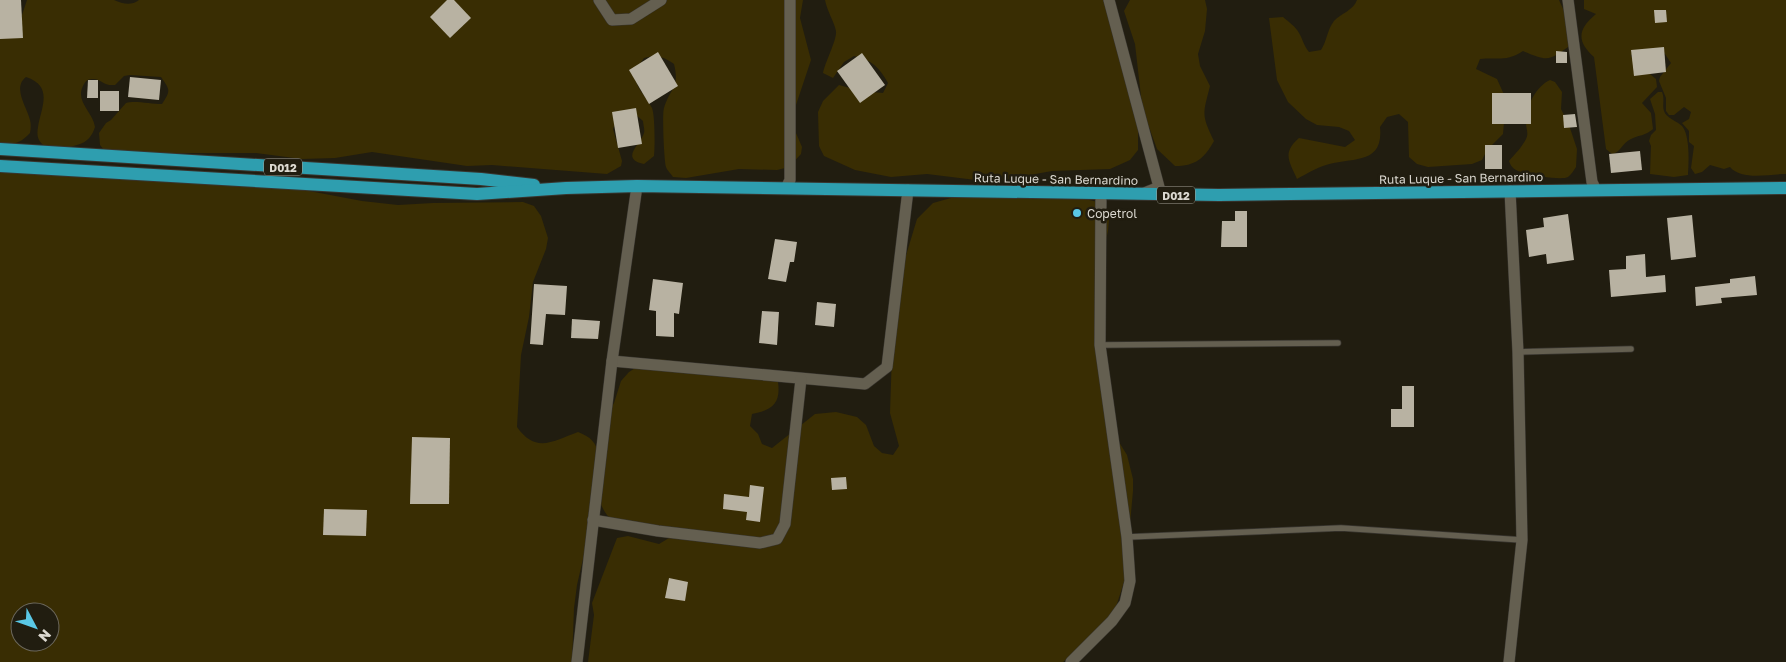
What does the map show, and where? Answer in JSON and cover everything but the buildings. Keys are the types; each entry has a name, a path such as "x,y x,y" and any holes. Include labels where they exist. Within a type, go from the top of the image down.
{"main road":[{"name":"D012","path":"0,149 481,179 566,188"},
{"name":"D012","path":"0,166 477,194 566,188"},
{"name":"Ruta Luque - San Bernardino","path":"566,188 637,186 1219,195 1786,188"}],"street":[{"path":"599,0 612,20 631,19 661,0"},
{"path":"786,188 790,180 790,0"},
{"path":"1109,0 1158,187 1140,194"},
{"path":"1568,0 1592,182 1596,190"},
{"path":"577,662 612,361 637,186"},
{"path":"612,361 865,384 887,367 908,190"},
{"path":"1508,662 1522,540 1518,352 1510,191"},
{"path":"1071,662 1112,621 1124,603 1130,580 1127,536 1100,345 1101,193"},
{"path":"593,520 658,531 760,543 777,539 785,524 801,379"}],"lane":[{"path":"1100,345 1338,343"},
{"path":"1518,352 1631,349"},
{"path":"1127,536 1341,528 1522,540"}],"shaded area":[{"path":"27,0 114,0 127,4 139,0 803,0 800,18 811,60 793,114 793,126 802,147 801,154 789,167 777,170 739,169 686,178 673,177 665,163 663,119 666,101 674,88 676,72 674,64 657,56 644,58 634,72 639,88 653,112 654,156 644,164 633,159 632,155 644,133 643,121 635,114 617,118 613,129 622,161 621,166 607,174 492,165 467,166 372,152 335,158 302,159 256,153 176,153 126,161 108,155 100,145 99,133 126,103 162,104 168,93 161,77 130,75 124,76 115,85 95,79 86,81 81,97 95,127 91,136 84,142 64,148 50,148 40,141 38,127 44,98 43,92 35,81 26,77 22,81 20,92 30,120 30,133 17,143 0,145 0,34 20,21"},
{"path":"825,0 1111,0 1111,26 1113,37 1129,81 1138,127 1138,150 1130,160 1110,169 1052,171 992,182 927,174 891,177 855,170 824,156 819,146 818,112 823,101 839,85 861,91 883,93 888,83 874,65 865,59 854,56 844,62 833,78 823,73 836,35 834,23"},
{"path":"1130,0 1205,0 1207,9 1205,31 1198,54 1200,66 1210,86 1204,114 1214,141 1203,157 1188,165 1175,166 1157,149 1145,116 1135,44 1124,11"},
{"path":"1357,0 1559,0 1574,33 1572,44 1553,57 1538,57 1523,51 1507,58 1480,59 1476,69 1497,79 1506,99 1503,134 1487,150 1482,160 1472,164 1428,167 1417,164 1409,157 1408,122 1399,114 1387,117 1380,127 1380,140 1377,148 1371,154 1364,158 1322,166 1297,179 1290,162 1289,153 1290,148 1299,138 1345,147 1355,140 1349,131 1339,127 1317,125 1306,119 1288,102 1277,80 1269,18 1283,17 1298,31 1309,52 1321,50 1334,21 1353,7"},
{"path":"1584,0 1786,0 1786,174 1749,175 1741,174 1730,167 1724,169 1710,165 1702,172 1695,174 1691,168 1694,146 1689,142 1689,131 1682,123 1689,119 1691,112 1684,107 1674,115 1669,115 1666,111 1666,98 1659,81 1671,63 1661,48 1631,55 1638,74 1650,74 1656,79 1657,87 1642,103 1651,113 1653,129 1634,137 1615,153 1612,154 1606,149 1594,57 1584,46 1581,35 1590,19 1596,14 1584,9"},
{"path":"1550,80 1555,82 1562,92 1561,109 1577,149 1576,167 1568,177 1564,178 1520,172 1513,168 1509,161 1527,137 1526,117 1532,98 1540,87"},
{"path":"1658,92 1662,92 1663,95 1663,109 1665,113 1685,130 1689,164 1688,175 1674,177 1650,174 1651,146 1649,141 1651,135 1656,130 1655,114 1650,99"},
{"path":"0,172 272,184 362,201 398,205 523,202 534,206 541,216 548,238 546,249 533,282 529,317 521,355 517,427 524,435 538,443 553,441 578,432 592,441 599,456 588,537 577,585 574,608 572,662 0,662"},
{"path":"976,191 1076,197 1098,202 1107,208 1108,231 1096,284 1109,426 1127,455 1133,479 1125,579 1114,613 1097,632 1063,662 588,662 594,615 592,603 617,538 628,536 659,544 669,538 649,529 613,521 604,511 600,502 603,421 614,403 621,381 629,372 648,360 659,359 682,362 714,372 769,374 778,382 778,396 774,405 770,408 752,414 750,426 758,434 762,444 772,448 815,414 836,412 857,417 866,425 874,446 882,453 893,455 899,446 890,413 892,353 904,262 917,219 933,203"}],"place":[{"name":"Copetrol","path":"1077,213"}]}
